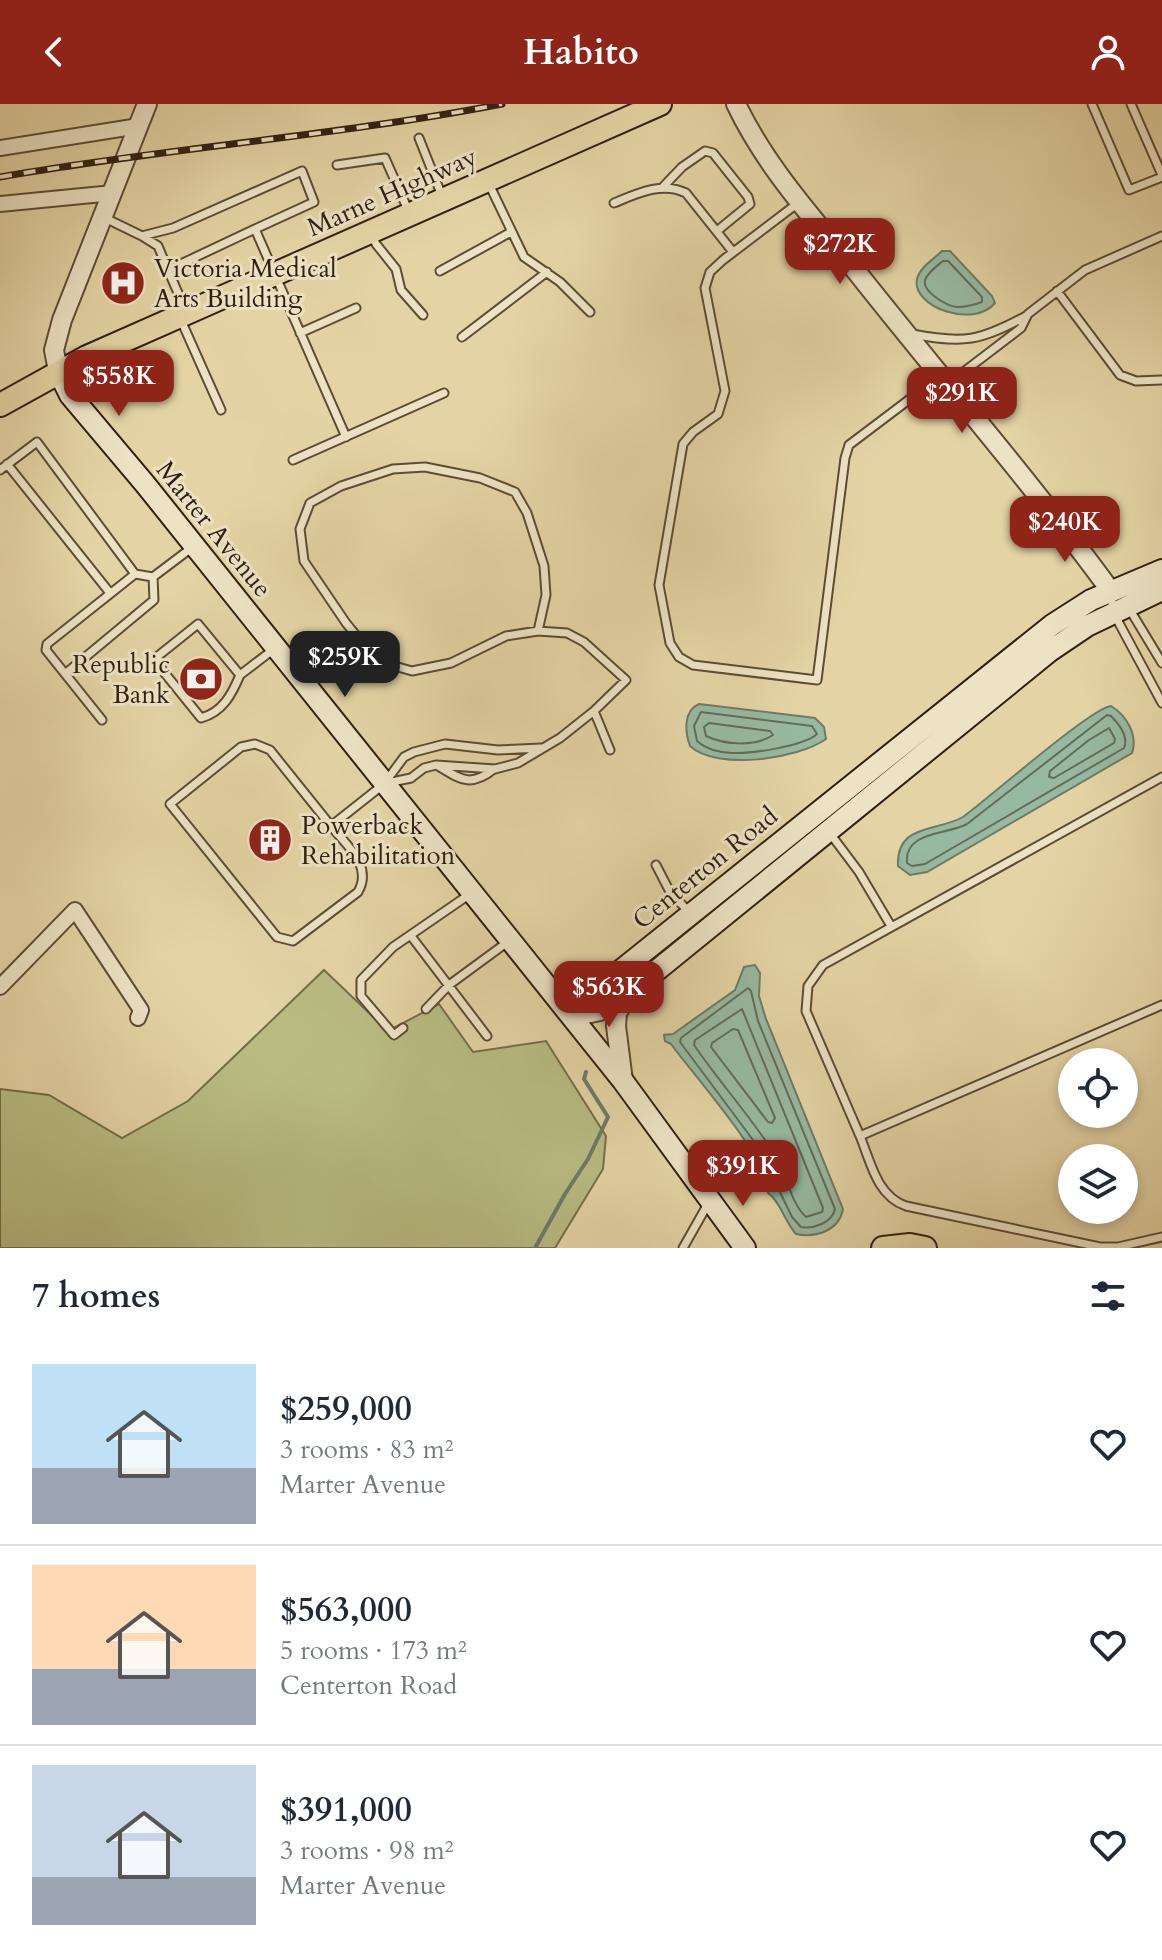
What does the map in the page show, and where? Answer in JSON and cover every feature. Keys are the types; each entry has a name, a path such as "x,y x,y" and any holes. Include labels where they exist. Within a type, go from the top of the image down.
{"main road":[{"name":"Marne Highway","path":"0,405 58,371 660,104"},
{"name":"Marter Avenue","path":"58,371 70,395 623,1081 745,1248"},
{"name":"Centerton Road","path":"572,1017 595,991 1045,631 1110,590 1162,570"},
{"name":"Centerton Road","path":"629,993 1050,651 1120,608 1162,590"},
{"path":"883,1248 910,1245 925,1248"}],"street":[{"path":"58,371 54,350 62,320 147,104"},
{"path":"736,104 754,141 798,203 1053,512 1110,590"},
{"path":"0,148 139,126"},
{"path":"0,204 113,193"},
{"path":"0,987 75,910 141,1010 138,1018"},
{"path":"623,1081 616,1026 617,1013 629,993"},
{"name":"Centerton Road","path":"572,1017 600,1011 629,993"}],"lane":[{"path":"1092,104 1129,190 1162,176 1131,104"},
{"path":"419,138 444,200"},
{"path":"662,188 682,167 705,151 713,153 748,197 750,204 717,231"},
{"path":"337,165 385,158 410,214"},
{"path":"142,236 173,228 302,171 314,202 168,270"},
{"path":"487,180 524,257 547,272 590,312"},
{"path":"614,203 645,191 679,189 686,193 733,252"},
{"path":"798,203 710,272 705,288 725,391 718,414 706,420 683,444 659,585 670,643 679,657 693,665 817,680 849,445 1021,328 1028,314"},
{"path":"103,217 158,246 221,410"},
{"path":"255,229 346,437"},
{"path":"370,232 396,269 401,290 423,315"},
{"path":"440,271 511,232"},
{"path":"905,332 941,339 979,338 994,333 1028,314 1085,270 1162,236"},
{"path":"462,337 547,272"},
{"path":"1057,291 1120,375 1136,381 1162,380"},
{"path":"300,333 356,308"},
{"path":"293,460 444,393"},
{"path":"110,593 4,467 37,442 135,574 153,577 194,546"},
{"path":"384,784 411,778 424,768 436,765 495,769 518,763 560,738 626,680 584,642 567,633 538,631 506,636 451,663 412,671 377,661 346,623 304,561 300,529 310,503 341,486 393,469 425,467 480,478 515,492 527,513 544,566 546,595 538,631"},
{"path":"102,720 46,650 47,644 135,574"},
{"path":"65,674 154,600 153,577"},
{"path":"1110,590 1162,703"},
{"path":"1110,590 1162,663"},
{"path":"240,675 198,624 158,656 163,671 201,718 209,716 229,700 240,675 276,648"},
{"path":"594,711 610,750"},
{"path":"255,744 270,750 331,826 360,861 364,877 362,885 358,892 299,940 288,942 277,937 170,804 241,747 255,744"},
{"path":"331,826 384,784 404,757 435,745 459,744 498,750 541,748"},
{"path":"436,765 463,780 480,779 495,769"},
{"path":"1162,777 823,965 810,980 806,994 808,1016 883,1190 892,1201 1100,1247 1118,1247 1162,1237"},
{"path":"828,830 859,872 891,926"},
{"path":"656,865 670,892 690,914"},
{"path":"403,1028 394,1035 361,996 361,980 393,947 472,893"},
{"path":"411,936 487,1036"},
{"path":"426,1009 449,985 510,940"},
{"path":"860,1136 1162,1005"},
{"path":"683,1248 710,1200"}],"shaded area":[{"path":"324,970 388,1031 439,1004 473,1052 546,1041 606,1136 603,1169 555,1248 0,1248 0,1089 49,1095 122,1138 188,1101"}],"water":[{"path":"942,251 950,251 995,303 985,311 960,314 934,306 924,298 918,289 917,279 924,267"},
{"path":"699,704 815,718 824,727 826,739 778,757 738,760 702,754 690,746 686,728 690,712"},
{"path":"1111,706 1130,726 1134,739 1132,753 927,872 910,875 898,866 899,852 911,836 963,817 1062,737"},
{"path":"755,965 760,973 759,996 766,1019 843,1209 837,1223 819,1234 796,1234 768,1193 766,1180 745,1141 671,1044 665,1041 664,1035 673,1034 735,990 744,967"}],"waterway":[{"path":"535,1248 588,1159 608,1117 584,1079 586,1072"}],"railway":[{"path":"0,177 377,125 502,104"}],"place":[{"name":"Victoria Medical Arts Building","path":"123,283"},
{"name":"Republic Bank","path":"201,679"},
{"name":"Powerback Rehabilitation","path":"270,840"}]}
